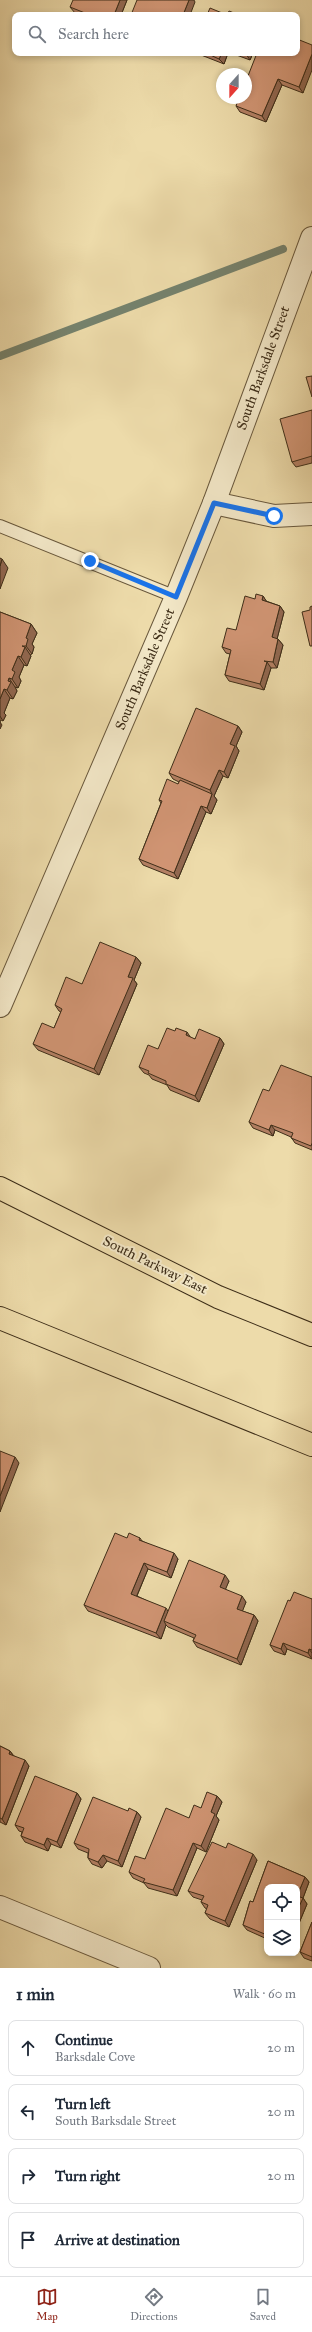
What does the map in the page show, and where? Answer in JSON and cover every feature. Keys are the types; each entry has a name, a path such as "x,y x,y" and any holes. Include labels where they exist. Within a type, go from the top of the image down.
{"main road":[{"name":"South Parkway East","path":"0,1188 218,1297 312,1335"},
{"path":"0,1318 312,1445"}],"street":[{"name":"South Barksdale Street","path":"0,1006 176,597 214,503 312,238"},
{"path":"214,503 274,516 312,514"},
{"path":"0,1907 149,1968"}],"lane":[{"path":"0,526 176,597"}],"building":[{"path":"73,0 120,0 115,12 82,12 70,7"},
{"path":"137,0 189,0 184,12 132,12"},
{"path":"210,8 220,12 208,12"},
{"path":"300,40 312,45 312,54 299,87 278,79 262,116 236,106 237,104 252,104 251,68 256,56 300,56"},
{"path":"212,56 220,56 219,59"},
{"path":"312,376 312,397 306,377"},
{"path":"312,410 312,456 292,462 280,419"},
{"path":"256,594 263,596 262,600 280,606 272,637 278,639 273,662 264,661 267,662 260,684 225,675 231,650 222,647 227,628 236,630 245,596 255,599"},
{"path":"312,606 312,646 310,646 302,612 310,610 310,607"},
{"path":"0,612 31,624 26,638 28,639 26,646 22,646 25,647 21,657 18,656 12,670 15,672 12,679 9,678 8,681 11,682 7,690 4,689 0,699"},
{"path":"196,708 238,726 230,744 235,746 224,772 219,770 210,790 169,773"},
{"path":"167,779 178,784 180,780 212,794 207,808 201,806 174,873 139,859 162,801 159,800"},
{"path":"100,942 136,957 128,977 133,978 94,1069 33,1044 42,1023 54,1028 62,1009 55,1005 66,977 82,984"},
{"path":"167,1028 175,1031 176,1028 187,1032 186,1035 195,1039 199,1029 220,1038 195,1096 166,1084 166,1081 139,1067 148,1045 158,1049"},
{"path":"281,1065 312,1077 311,1146 291,1138 293,1133 271,1125 269,1130 249,1122 263,1089 269,1091"},
{"path":"0,1451 15,1457 0,1496"},
{"path":"115,1533 127,1538 129,1533 140,1538 139,1540 174,1553 167,1572 144,1563 131,1594 166,1608 156,1633 84,1605"},
{"path":"189,1560 225,1575 220,1587 242,1596 237,1609 254,1615 237,1659 193,1641 196,1635 164,1621"},
{"path":"294,1592 312,1599 312,1650 309,1649 308,1653 283,1643 281,1649 270,1645 288,1600 290,1601"},
{"path":"0,1746 10,1751 9,1754 25,1760 2,1819 0,1818"},
{"path":"35,1776 77,1793 57,1842 47,1838 44,1845 21,1836 24,1828 15,1825"},
{"path":"207,1792 217,1796 211,1812 215,1814 201,1846 193,1843 173,1890 143,1882 145,1879 129,1872 135,1856 145,1859 166,1808 189,1818 194,1805 201,1808"},
{"path":"93,1797 128,1811 129,1808 137,1812 118,1861 103,1855 98,1862 88,1858 89,1849 74,1843"},
{"path":"212,1842 226,1848 228,1843 253,1854 225,1921 205,1913 208,1905 201,1902 204,1896 188,1891"},
{"path":"268,1861 305,1877 300,1889 300,1884 264,1884 264,1934 243,1925 250,1901 253,1902"},
{"path":"300,1897 303,1898 300,1904"},
{"path":"312,1922 312,1957 300,1952"}],"waterway":[{"path":"0,356 283,249"}],"route":[{"path":"90,561 176,597 214,503 274,516"}]}
